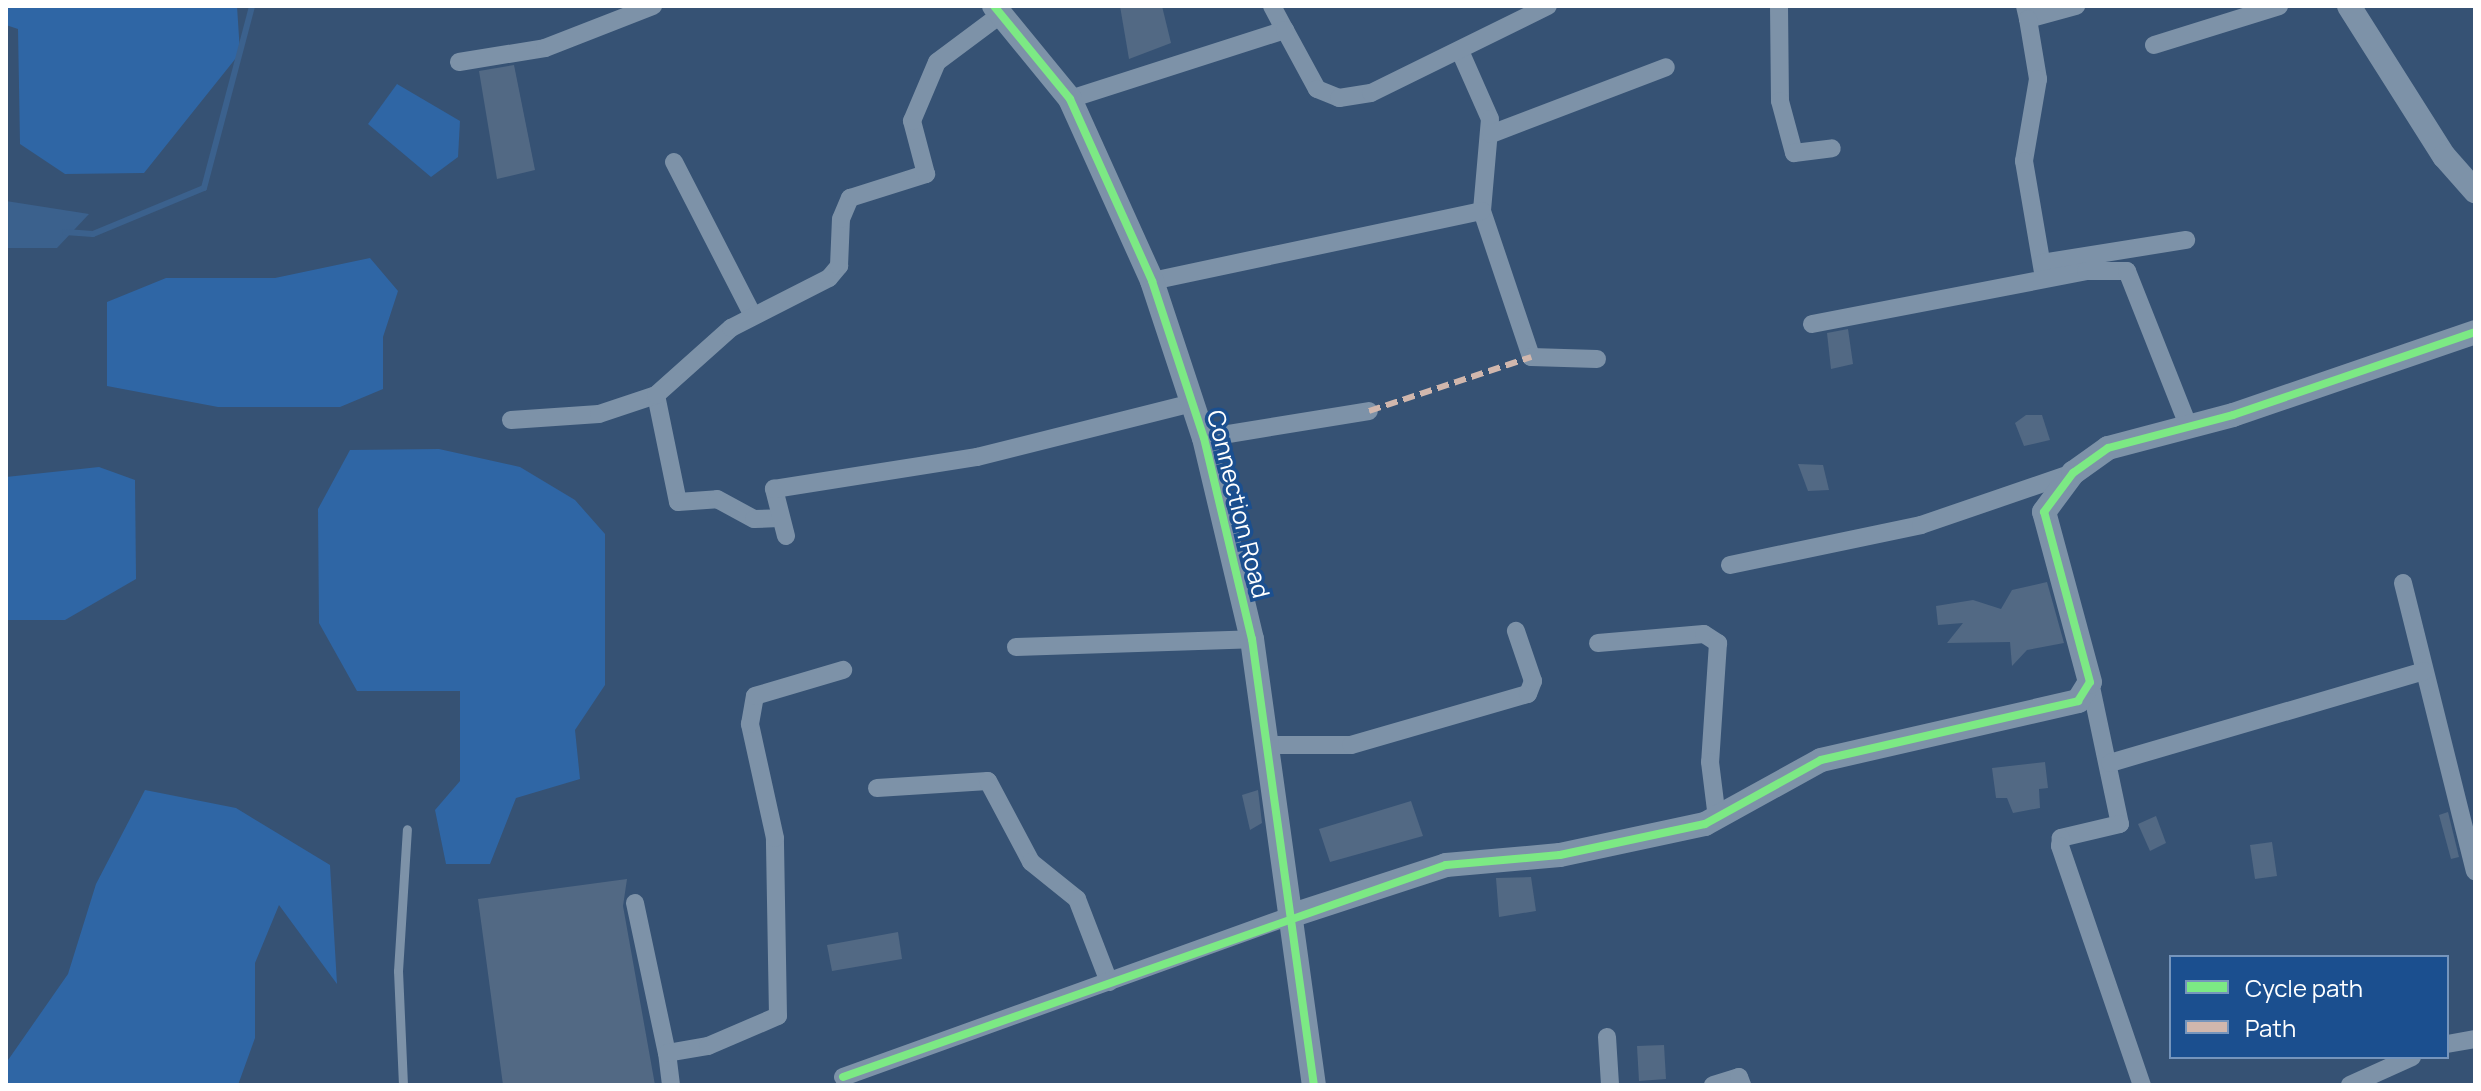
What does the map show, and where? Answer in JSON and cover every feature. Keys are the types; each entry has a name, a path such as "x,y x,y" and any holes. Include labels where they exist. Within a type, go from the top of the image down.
{"street":[{"path":"459,62 545,48 653,6"},
{"path":"1272,6 1317,89 1339,98 1371,93 1548,6"},
{"path":"1779,6 1780,101 1794,153 1832,148"},
{"path":"2043,271 2024,161 2038,79 2026,13 2076,6"},
{"path":"2154,45 2279,6"},
{"path":"2349,6 2444,156 2475,191"},
{"path":"511,420 599,414 656,395 753,316 829,278 839,266 850,198 926,174 912,121 926,84 949,48 997,10"},
{"name":"Connection Road","path":"997,10 1070,99 1152,281 1204,438 1252,639 1314,1085"},
{"path":"1070,99 1285,30"},
{"path":"1460,51 1491,134 1482,211 1531,357 1597,359"},
{"path":"1491,134 1666,67"},
{"path":"674,162 753,316"},
{"path":"1152,281 1482,211"},
{"path":"1812,324 2186,240"},
{"path":"2043,271 2127,271 2188,425"},
{"path":"1730,565 1921,525 2073,473 2108,448 2475,332"},
{"path":"656,395 678,502 717,499 754,519 782,527 774,489 977,457 1192,403"},
{"path":"1204,438 1369,411"},
{"path":"2073,473 2044,512 2110,763 2120,824 2061,838 2060,846 2142,1085"},
{"path":"2403,583 2475,871"},
{"path":"1268,745 1351,745 1528,694 1533,681 1516,631"},
{"path":"1598,643 1704,634 1718,643 1710,762 1717,818"},
{"path":"1016,647 1252,639"},
{"path":"667,1053 693,1051 778,1016 775,838 750,724 755,696 843,670"},
{"path":"2110,763 2424,671"},
{"path":"843,1077 1290,916 1446,865 1560,855 1717,818 1821,760 2078,701 2090,682"},
{"path":"877,788 988,781 1031,862 1077,899 1109,982"},
{"path":"635,903 671,1085"},
{"path":"1607,1037 1610,1085"},
{"path":"2449,1044 2475,1039"},
{"path":"2350,1085 2408,1059"},
{"path":"1713,1085 1739,1077 1742,1085"}],"lane":[{"path":"403,1085 398,971 407,829"}],"shaded area":[{"path":"6,6 237,6 240,53 144,173 65,174 20,144 18,29 6,25"},
{"path":"397,84 460,121 458,157 431,177 368,124"},
{"path":"6,201 89,214 57,248 6,248"},
{"path":"370,258 398,291 383,337 383,389 340,407 218,407 107,386 107,302 166,278 275,278"},
{"path":"439,449 520,467 575,500 605,534 605,685 575,730 580,779 516,798 490,864 446,864 435,810 460,781 460,691 357,691 319,623 318,509 350,450"},
{"path":"99,467 135,480 136,579 65,620 6,620 6,477"},
{"path":"145,790 236,808 330,865 337,984 279,905 255,963 255,1038 238,1085 6,1085 6,1063 68,974 96,884"}],"building":[{"path":"1120,6 1162,6 1171,43 1129,59"},
{"path":"514,65 535,170 497,179 479,71"},
{"path":"1848,329 1853,364 1831,369 1827,333"},
{"path":"2026,415 2042,415 2050,440 2024,446 2015,423"},
{"path":"1798,464 1823,465 1829,490 1808,491"},
{"path":"2047,582 2064,643 2027,650 2012,666 2010,642 1947,643 1963,623 1938,625 1936,606 1973,600 2001,609 2012,590"},
{"path":"2045,762 2048,788 2039,789 2040,808 2013,813 2007,798 1996,798 1992,768"},
{"path":"1258,790 1262,823 1250,830 1242,795"},
{"path":"1411,801 1423,836 1330,862 1319,829"},
{"path":"2448,812 2459,857 2451,859 2439,815"},
{"path":"2156,816 2166,843 2150,851 2138,824"},
{"path":"2272,842 2277,876 2255,879 2250,845"},
{"path":"1531,877 1536,911 1499,917 1496,878"},
{"path":"627,879 623,906 655,1085 503,1085 478,899"},
{"path":"898,932 902,959 832,971 827,945"},
{"path":"1664,1045 1666,1079 1639,1081 1637,1046"}],"waterway":[{"path":"65,232 93,234 204,188 252,6"}],"marked path":[{"path":"1369,411 1531,357"}],"cycle path":[{"path":"994,6 1070,99 1152,281 1204,438 1252,639 1314,1085"},
{"path":"843,1077 1446,865 1560,855 1705,824 1821,760 2078,701 2090,682 2044,512 2073,473 2108,448 2233,415 2475,332"}]}
